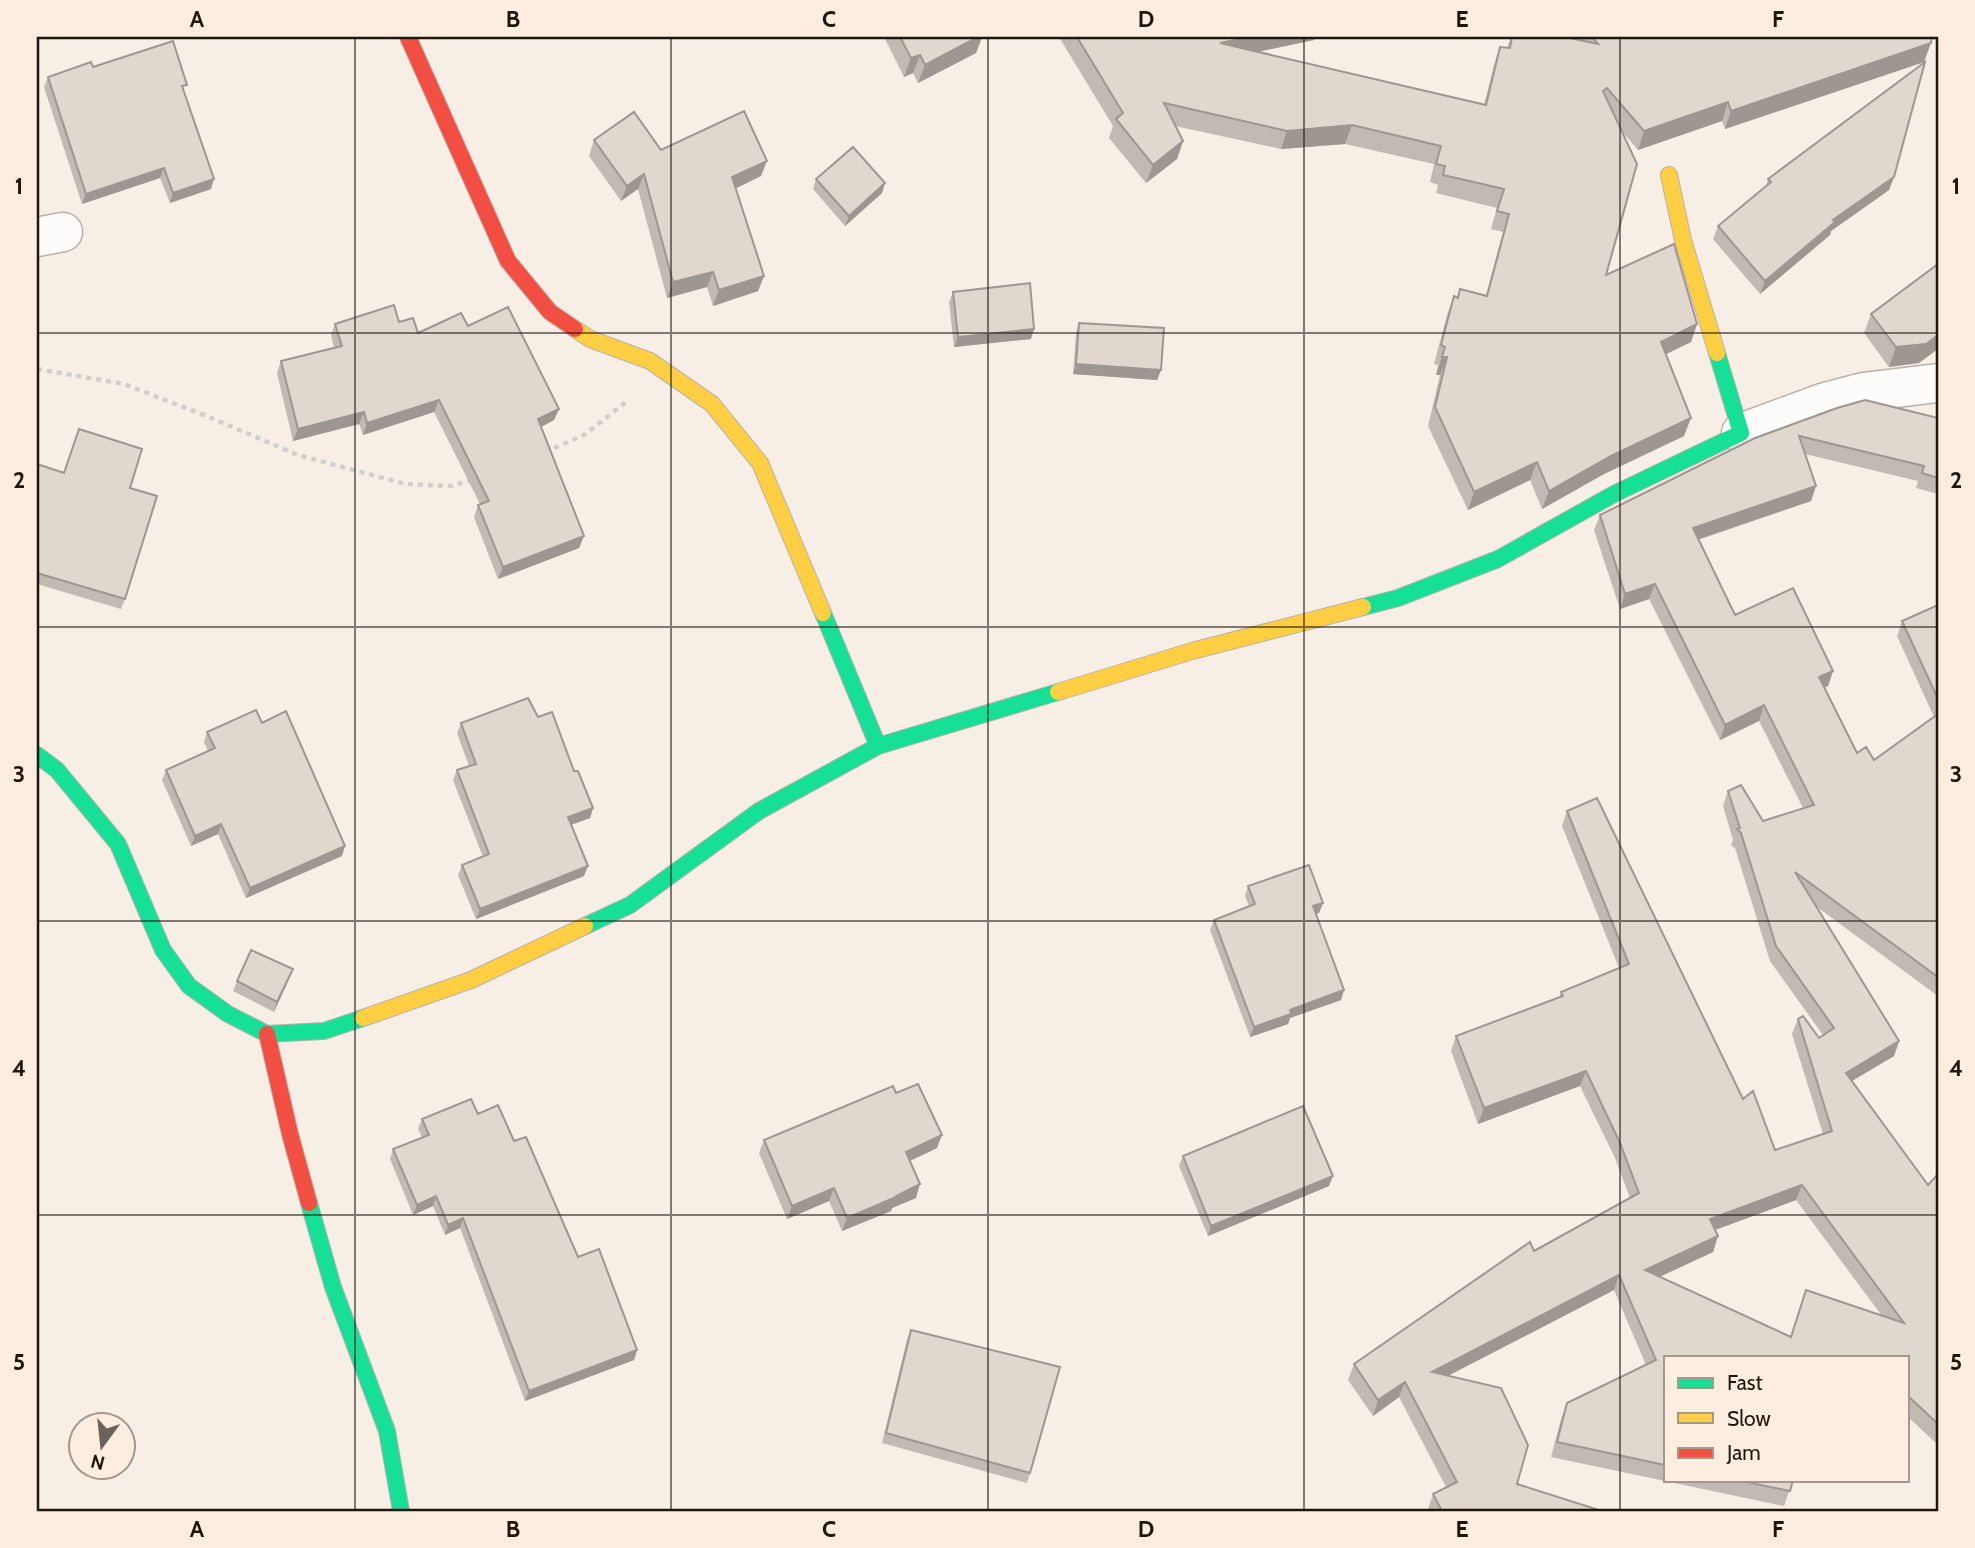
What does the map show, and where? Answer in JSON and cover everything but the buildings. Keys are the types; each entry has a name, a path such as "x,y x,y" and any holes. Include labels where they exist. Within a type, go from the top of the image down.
{"street":[{"path":"408,37 508,261 550,312 590,339 650,361 712,404 760,463 878,746"},
{"path":"1668,175 1710,334 1741,433"},
{"path":"37,755 57,770 118,844 163,950 188,986 228,1014 267,1034 324,1031 471,980 630,905 759,811 878,746 1192,651 1398,598 1498,559 1614,494 1741,433 1825,402 1863,392 1938,383"},
{"path":"267,1034 290,1134 333,1287 387,1431 401,1511"}],"path":[{"path":"37,369 124,384 298,455 405,484 452,486 485,475"},
{"path":"533,457 584,435 665,372"}],"traffic: fast":[{"path":"1363,607 1398,598 1498,559 1614,494 1741,433 1717,353"},
{"path":"823,613 878,746"},
{"path":"585,926 630,905 759,811 878,746 1058,692"},
{"path":"37,755 57,770 118,844 163,950 189,986 228,1014 267,1034 324,1031 363,1018"},
{"path":"309,1203 333,1287 387,1431 401,1511"}],"traffic: slow":[{"path":"1669,175 1683,240 1717,353"},
{"path":"575,329 590,339 650,361 712,404 760,463 823,613"},
{"path":"1058,692 1192,651 1363,607"},
{"path":"363,1018 471,980 585,926"}],"traffic: jam":[{"path":"408,37 508,261 550,312 575,329"},
{"path":"267,1034 309,1203"}]}
